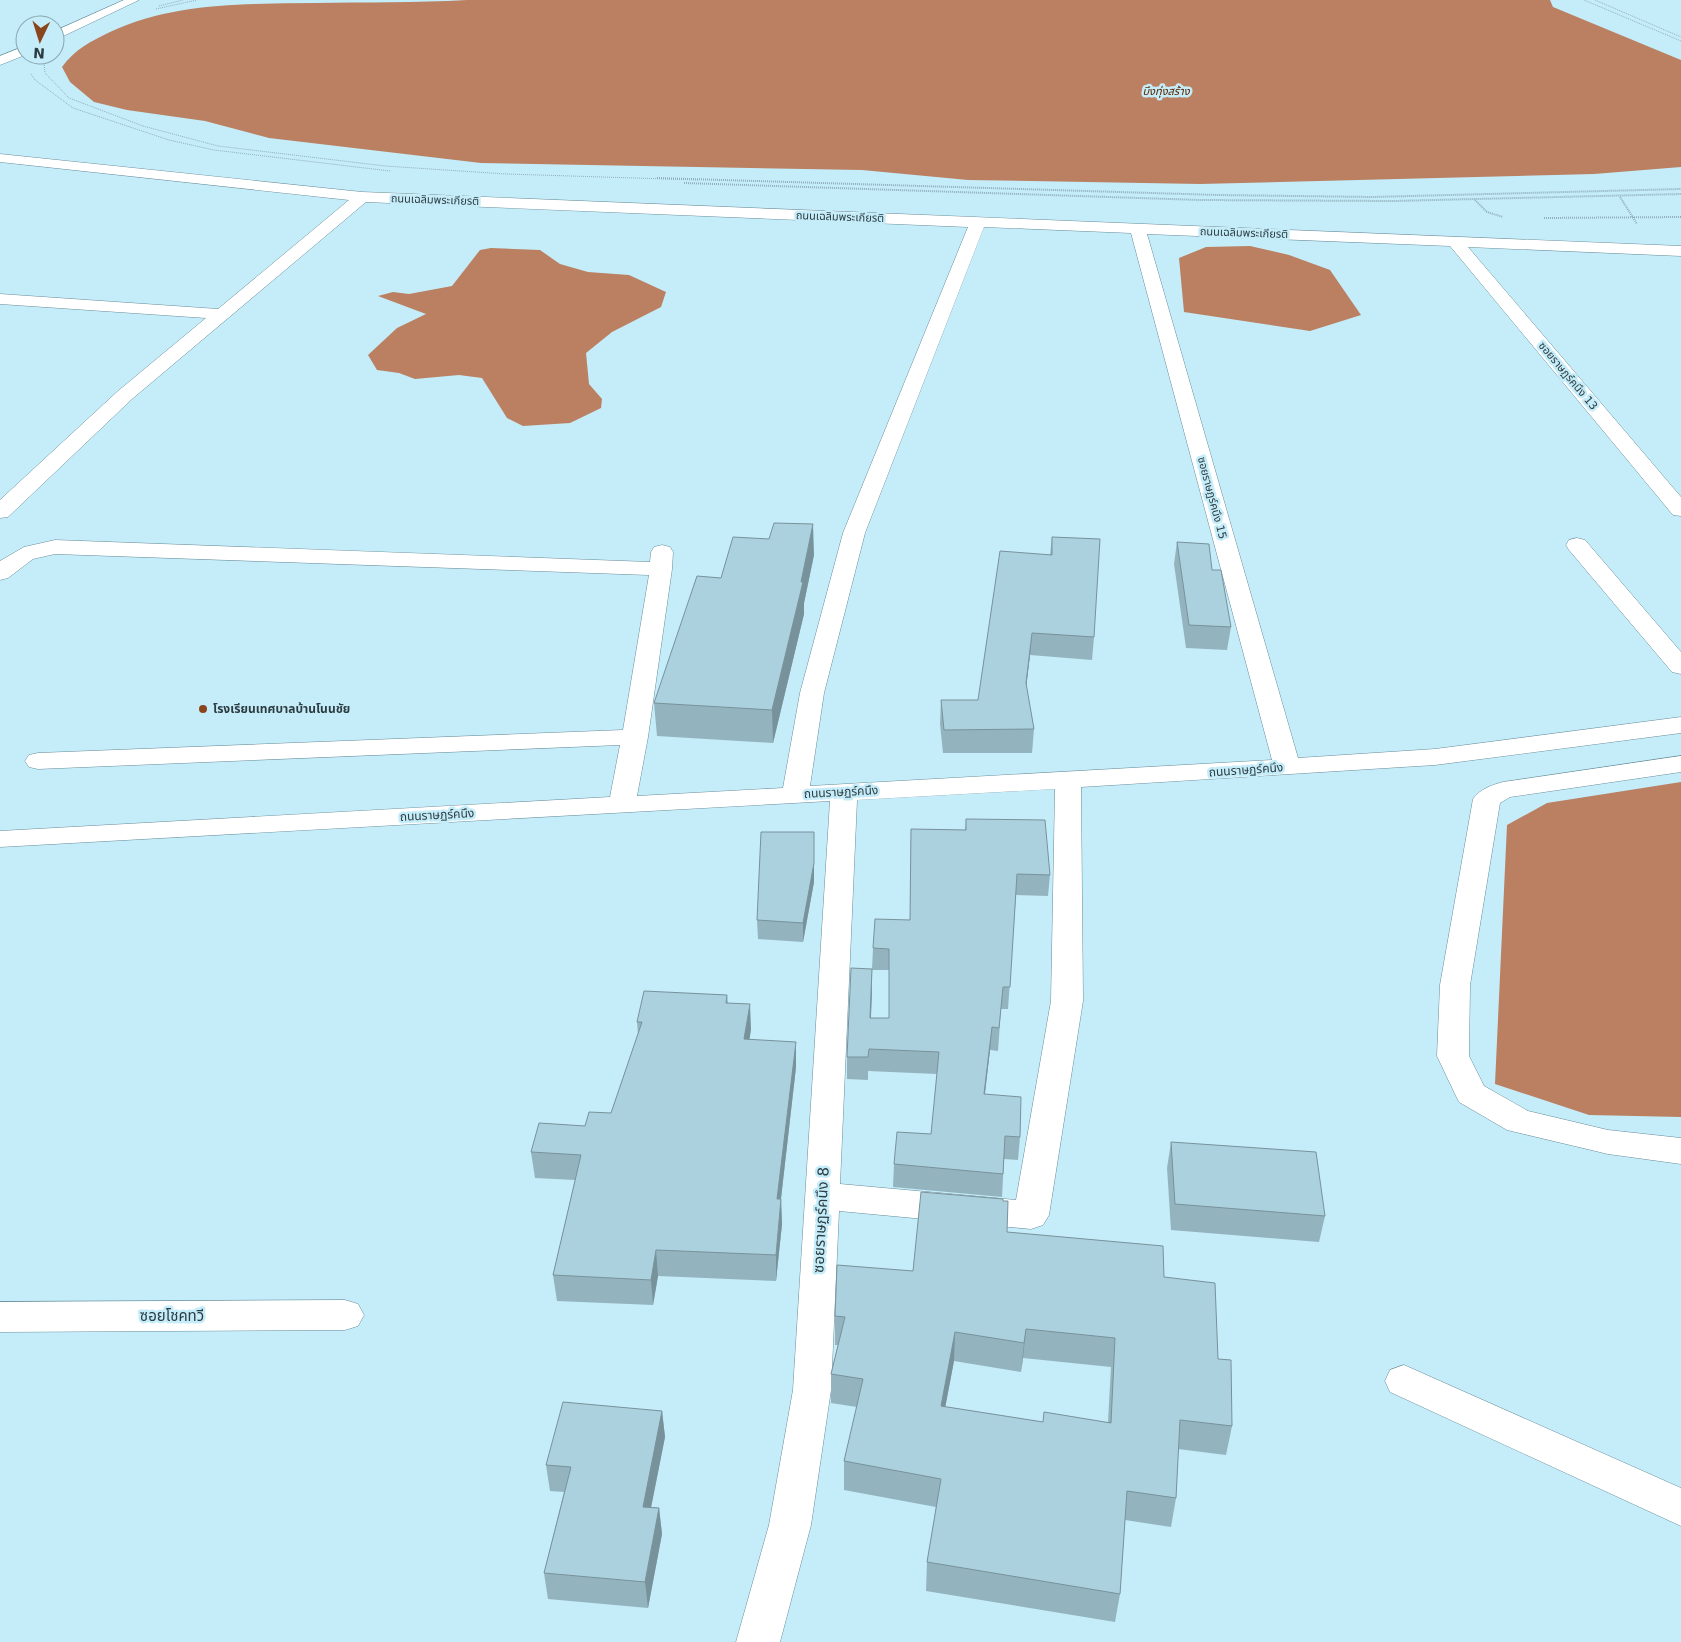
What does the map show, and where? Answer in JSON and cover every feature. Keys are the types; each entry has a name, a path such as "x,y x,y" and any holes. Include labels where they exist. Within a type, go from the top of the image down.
{"street":[{"path":"65,31 133,0"},
{"path":"0,61 15,54"},
{"name":"ถนนเฉลิมพระเกียรติ","path":"0,158 362,197 1681,251"},
{"path":"0,512 125,395 362,197"},
{"path":"795,795 812,693 854,533 978,222"},
{"name":"ซอยราษฏร์คนึง 15","path":"1138,229 1287,767"},
{"name":"ซอยราษฏร์คนึง 13","path":"1455,242 1681,510"},
{"path":"0,299 221,314"},
{"path":"1577,545 1681,667"},
{"path":"0,573 14,560 26,553 40,548 55,547 661,560 635,737 622,804"},
{"name":"ถนนราษฏร์คนึง","path":"0,840 1068,780 1435,757 1681,725"},
{"path":"38,761 635,737"},
{"path":"1681,764 1503,790 1488,799 1455,985 1453,1056 1471,1094 1519,1121 1608,1142 1681,1151"},
{"path":"822,1196 1031,1215 1067,1001 1068,780"},
{"name":"ซอยราษฏร์คนึง 8","path":"758,1642 790,1525 812,1390 844,792"},
{"name":"ซอยโชคทวี","path":"0,1317 345,1314"},
{"path":"1404,1381 1681,1508"}],"path":[{"path":"1584,0 1681,41"},
{"path":"1595,0 1681,37"},
{"path":"44,65 45,73 69,98 143,126 198,141 236,148 385,166 506,174 1218,196 1392,196 1681,189"},
{"path":"30,71 35,80 72,108 169,140 214,150 391,171"},
{"path":"480,176 1200,200 1394,202 1681,194"},
{"path":"1474,200 1487,212 1508,217"},
{"path":"1544,218 1681,217"}],"water":[{"name":"บึงทุ่งสร้าง","path":"467,0 1550,0 1553,7 1681,60 1681,167 1594,174 1200,184 968,180 862,170 481,163 269,138 205,121 127,110 94,102 70,82 62,67 83,46 110,32 134,22 185,10 262,4"},
{"path":"1250,246 1289,255 1330,270 1361,315 1310,331 1184,312 1179,258 1206,247"},
{"path":"491,248 540,250 560,264 588,272 629,275 666,292 661,307 612,332 586,353 589,384 602,399 601,408 570,423 523,426 507,418 482,378 459,375 415,379 399,373 377,370 368,355 397,328 426,314 378,296 393,292 409,294 452,286 480,250"},
{"path":"1681,782 1681,1117 1589,1115 1495,1084 1507,825 1547,803"}],"building":[{"path":"774,523 813,524 801,582 803,582 772,710 654,703 697,576 721,578 733,537 769,539"},
{"path":"1052,537 1100,539 1094,637 1032,633 1026,683 1034,729 944,730 941,700 978,700 1000,551 1052,555"},
{"path":"1177,542 1209,544 1212,570 1221,570 1231,627 1189,625"},
{"path":"966,819 1045,820 1050,875 1017,874 1010,987 1003,987 999,1028 992,1027 984,1094 1021,1097 1020,1137 1005,1136 1003,1174 894,1164 897,1132 931,1134 939,1052 869,1049 868,1057 847,1057 851,968 872,969 870,1018 889,1018 889,949 873,948 875,919 910,920 911,829 966,830"},
{"path":"761,832 814,832 814,863 803,923 757,920"},
{"path":"644,991 727,995 726,1003 750,1004 744,1039 796,1042 777,1199 781,1199 776,1255 656,1250 651,1280 553,1275 581,1155 531,1152 539,1123 585,1126 589,1112 611,1113 642,1022 637,1022"},
{"path":"1171,1142 1316,1152 1325,1216 1175,1204"},
{"path":"921,1192 1008,1201 1007,1232 1163,1246 1164,1277 1215,1283 1218,1359 1231,1360 1232,1426 1180,1420 1176,1498 1127,1491 1120,1594 927,1562 941,1479 844,1461 863,1379 831,1374 845,1317 835,1316 837,1265 913,1271","holes":["1026,1329 1115,1338 1111,1423 1044,1412 1043,1422 941,1406 955,1332 1024,1343"]},
{"path":"563,1402 662,1411 643,1507 659,1508 645,1582 544,1573 571,1467 546,1465"}],"place":[{"name":"โรงเรียนเทศบาลบ้านโนนชัย","path":"203,709"}]}
